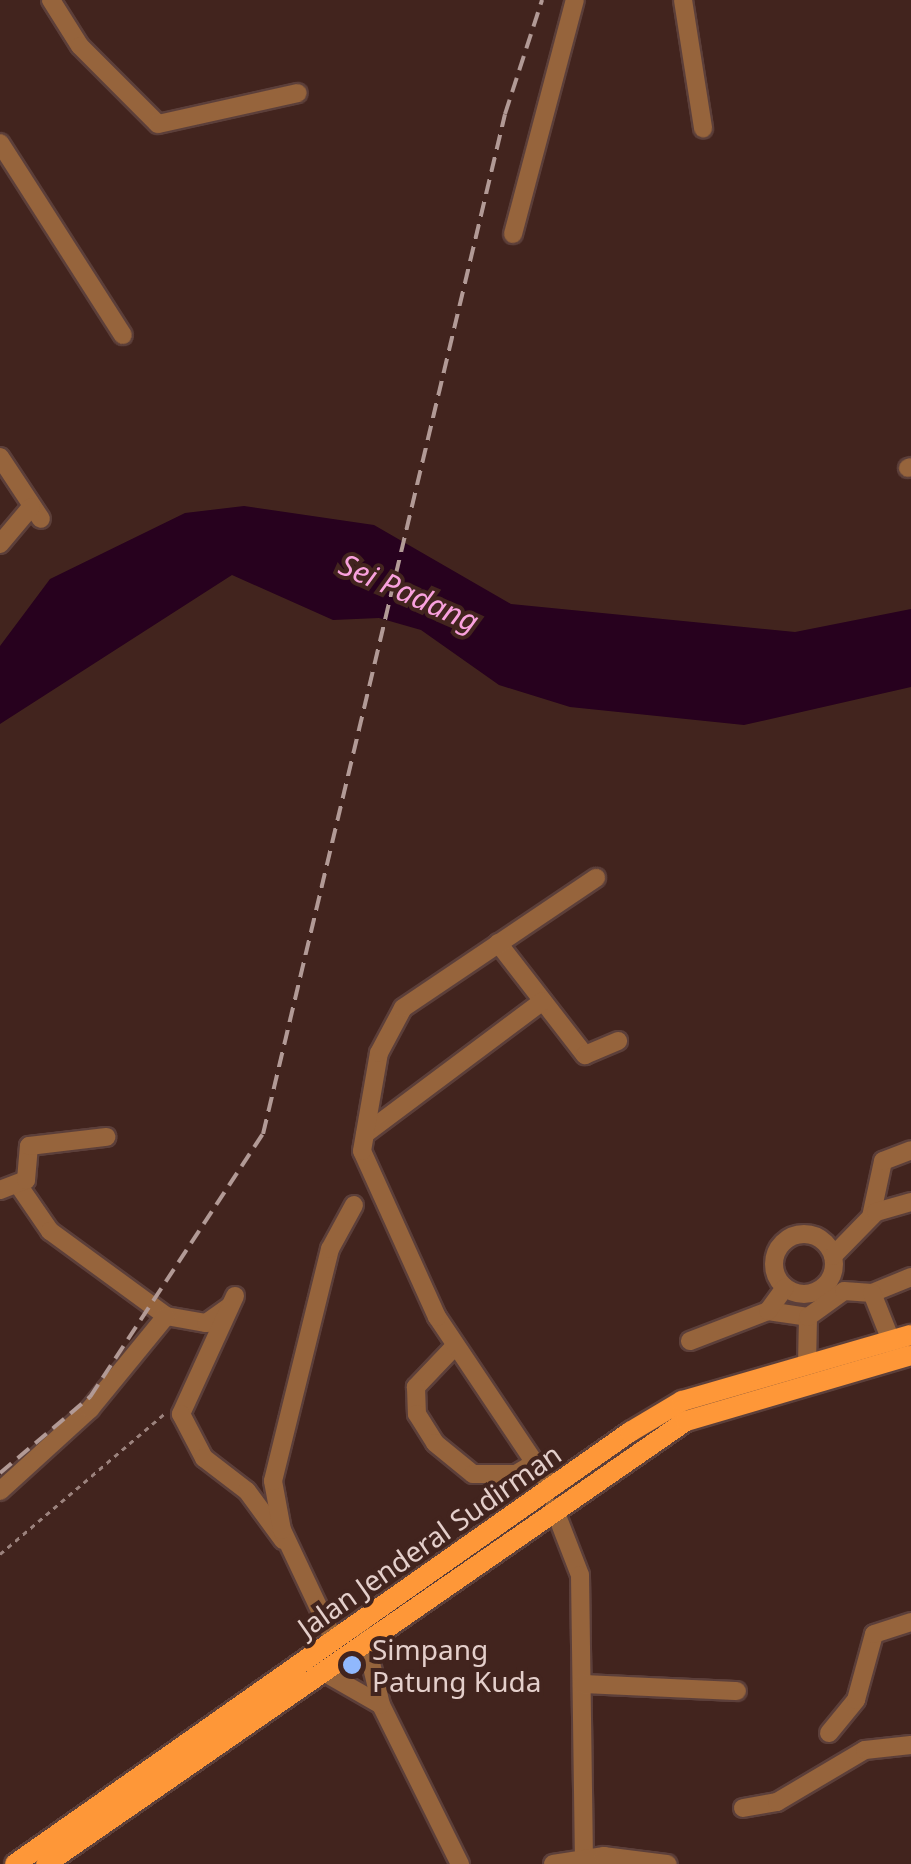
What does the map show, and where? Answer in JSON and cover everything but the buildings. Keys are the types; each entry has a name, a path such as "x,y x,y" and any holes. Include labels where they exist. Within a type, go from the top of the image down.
{"main road":[{"name":"Jalan Jenderal Sudirman","path":"15,1864 367,1629 682,1401 806,1366 903,1347"},
{"name":"Jalan Jenderal Sudirman","path":"553,1498 686,1421 903,1347"},
{"name":"Jalan Jenderal Sudirman","path":"56,1860 313,1666 334,1640 367,1629"}],"street":[{"path":"51,0 80,46 158,124 298,92"},
{"path":"513,234 574,0"},
{"path":"683,0 702,128"},
{"path":"0,143 124,335"},
{"path":"0,457 36,513 0,544"},
{"path":"584,1858 580,1576 553,1498 455,1346 370,1174 365,1134 380,1053 402,1008 596,878"},
{"path":"498,943 592,1059 618,1041"},
{"path":"365,1134 543,1001"},
{"path":"106,1137 29,1146 9,1188 50,1231 166,1316 206,1323 232,1302 182,1414 204,1458 247,1491 288,1544 334,1640"},
{"path":"871,1216 883,1161 911,1150"},
{"path":"806,1366 808,1317 827,1289 833,1256 871,1216 911,1202"},
{"path":"288,1544 273,1481 330,1249 354,1205"},
{"path":"785,1288 774,1258 786,1239 819,1238 833,1256"},
{"path":"785,1288 813,1294 827,1289 872,1294 911,1277"},
{"path":"768,1311 785,1288"},
{"path":"872,1294 903,1347"},
{"path":"690,1341 768,1311 808,1317"},
{"path":"0,1491 90,1409 166,1316"},
{"path":"455,1346 416,1387 417,1414 435,1444 472,1474 516,1474 534,1463"},
{"path":"829,1733 856,1700 874,1634 911,1622"},
{"path":"367,1629 382,1704 460,1864"},
{"path":"313,1666 382,1704"},
{"path":"582,1684 736,1691"},
{"path":"743,1808 787,1798 866,1750 911,1744"},
{"path":"552,1864 584,1858 667,1864"}],"path":[{"path":"0,1554 159,1417 182,1414"}],"water":[{"name":"Sei Padang","path":"244,506 374,525 511,604 795,632 911,609 911,687 744,725 570,707 499,685 421,630 379,618 333,620 232,575 0,724 0,646 50,579 185,513"}],"railway":[{"path":"0,1473 90,1397 263,1134 505,114 542,0"}],"place":[{"name":"Simpang Patung Kuda","path":"352,1665"}]}
